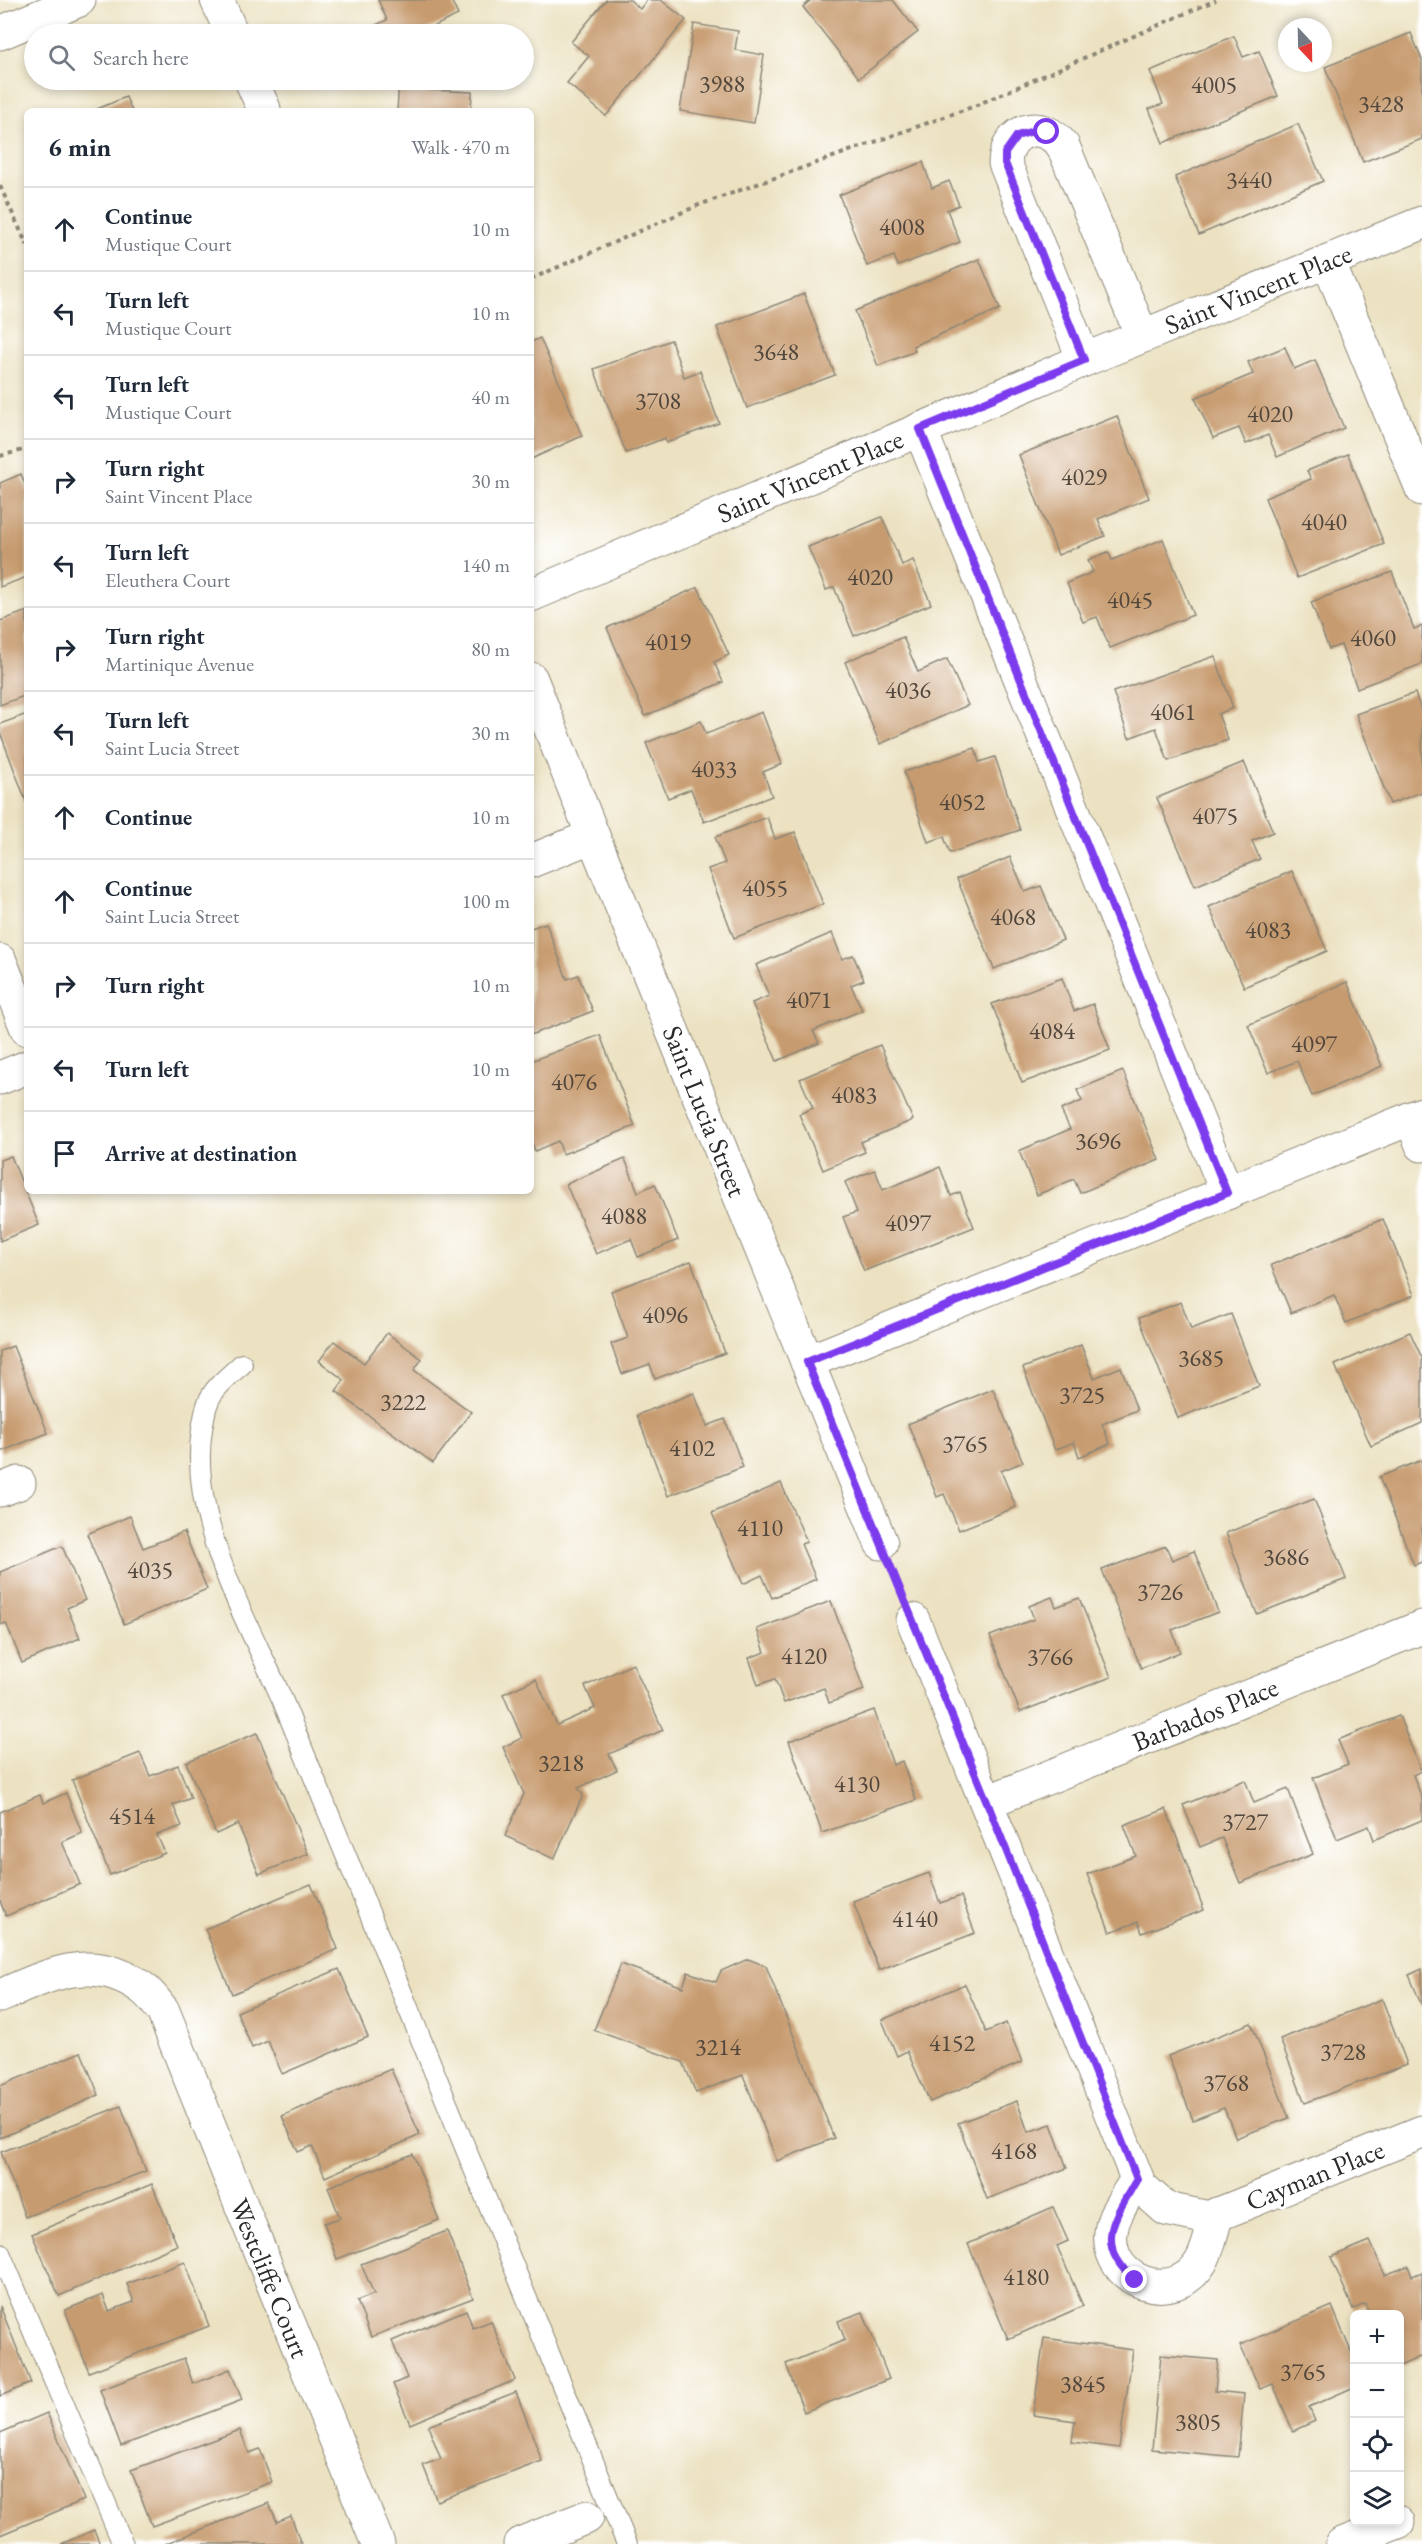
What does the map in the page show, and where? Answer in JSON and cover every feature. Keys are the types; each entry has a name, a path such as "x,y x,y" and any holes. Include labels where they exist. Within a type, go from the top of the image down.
{"street":[{"path":"0,33 79,0"},
{"path":"217,0 228,24"},
{"path":"255,90 264,108"},
{"path":"1084,360 1005,163 1005,153 1010,143 1026,131 1047,132 1056,137 1063,146 1142,336"},
{"name":"Saint Vincent Place","path":"534,594 1084,360 1422,223"},
{"path":"1328,261 1422,489"},
{"path":"920,429 1227,1193"},
{"name":"Saint Lucia Street","path":"534,687 881,1543"},
{"path":"534,860 593,836"},
{"path":"0,961 24,1021"},
{"path":"0,1078 24,1068"},
{"path":"807,1362 1227,1193 1418,1126"},
{"path":"913,1620 1140,2186 1166,2210 1213,2216 1202,2262 1189,2276 1172,2285 1153,2286 1135,2280 1120,2268 1112,2250 1111,2232 1117,2213 1137,2179"},
{"name":"Barbados Place","path":"987,1802 1422,1627"},
{"name":"Westcliffe Court","path":"0,1996 76,1968 100,1968 124,1976 143,1988 163,2011 378,2544"},
{"name":"Cayman Place","path":"1213,2216 1422,2132"},
{"path":"1404,2519 1422,2512"},
{"path":"520,2544 587,2517"},
{"path":"1342,2544 1387,2526"}],"lane":[{"path":"242,1364 210,1397 204,1415 200,1447 207,1517 227,1576 282,1699 627,2544"},
{"path":"0,2253 123,2544"}],"path":[{"path":"534,278 699,206 972,107 1216,0"},
{"path":"0,186 24,238"},
{"path":"0,456 24,450"}],"building":[{"path":"378,0 451,0 458,15 439,24 378,24 387,20"},
{"path":"606,0 630,0 640,9 647,0 661,0 686,20 606,116 567,83 589,56 571,42"},
{"path":"811,0 893,0 918,32 859,78 803,7"},
{"path":"694,24 738,31 735,50 764,55 754,123 680,111"},
{"path":"1411,33 1422,60 1422,139 1363,162 1327,72 1332,72 1332,64"},
{"path":"1234,36 1243,57 1259,51 1278,96 1163,143 1149,109 1163,104 1150,71"},
{"path":"398,90 472,92 471,108 397,108"},
{"path":"126,97 131,108 99,108"},
{"path":"1298,124 1323,181 1199,235 1175,177"},
{"path":"923,162 932,188 949,181 959,205 947,210 960,242 898,266 894,256 867,266 839,195"},
{"path":"979,259 1000,309 913,346 915,351 878,366 855,311"},
{"path":"804,294 835,375 747,408 717,327"},
{"path":"540,338 582,436 534,458 534,341"},
{"path":"671,340 684,377 700,371 719,423 666,443 665,438 626,453 594,369"},
{"path":"1285,347 1294,369 1315,360 1344,428 1277,457 1268,435 1246,444 1239,428 1213,438 1195,398 1253,374 1248,362"},
{"path":"1117,416 1149,498 1098,519 1105,536 1058,555 1019,455"},
{"path":"1348,454 1384,544 1297,578 1265,498 1311,479 1307,471"},
{"path":"21,474 24,482 24,578 0,587 0,483"},
{"path":"882,517 902,565 913,560 931,604 854,636 834,587 826,590 808,547"},
{"path":"1163,539 1193,615 1110,648 1097,617 1083,622 1067,583 1093,572 1088,560 1108,552 1112,560"},
{"path":"1392,572 1414,629 1422,626 1422,664 1357,688 1341,645 1329,649 1311,602"},
{"path":"698,587 729,655 714,662 723,682 645,716 607,628"},
{"path":"24,612 24,696 0,705 0,621"},
{"path":"903,637 918,672 947,659 968,705 880,744 845,662"},
{"path":"1215,656 1233,708 1218,714 1228,740 1168,761 1156,728 1129,738 1113,692"},
{"path":"1415,693 1422,713 1422,792 1390,804 1356,714"},
{"path":"762,712 782,764 763,772 772,796 704,822 691,789 668,798 646,743 701,721 706,734"},
{"path":"24,715 24,796 0,732 0,724"},
{"path":"975,748 979,762 995,757 1020,830 950,853 944,837 928,842 904,772"},
{"path":"1244,762 1273,832 1252,841 1260,859 1195,886 1157,798"},
{"path":"767,817 775,839 795,832 823,904 734,938 708,869 725,863 715,837"},
{"path":"1010,857 1025,892 1041,886 1063,940 994,969 957,879"},
{"path":"1292,871 1327,951 1244,987 1209,907"},
{"path":"546,923 567,979 578,975 593,1011 534,1034 534,927"},
{"path":"832,933 842,959 853,955 864,980 851,985 862,1010 813,1031 819,1043 777,1061 752,1003 769,996 756,965"},
{"path":"1062,978 1074,1011 1093,1004 1110,1050 1022,1083 992,1004"},
{"path":"1347,982 1382,1066 1312,1096 1297,1061 1268,1073 1248,1025"},
{"path":"600,1035 635,1126 563,1154 558,1141 535,1151 534,1060"},
{"path":"880,1045 913,1120 861,1142 865,1152 823,1170 799,1114 813,1108 800,1079"},
{"path":"1123,1071 1159,1160 1080,1193 1074,1179 1037,1195 1019,1151 1070,1129 1061,1110 1082,1101 1077,1090"},
{"path":"11,1156 24,1188 24,1194 26,1194 39,1225 0,1241 0,1160"},
{"path":"625,1159 638,1192 655,1184 678,1240 638,1257 631,1239 596,1254 566,1184"},
{"path":"940,1167 951,1196 960,1192 974,1227 864,1271 843,1217 857,1212 845,1182 875,1170 883,1190"},
{"path":"1383,1219 1414,1295 1346,1323 1334,1295 1291,1313 1271,1265"},
{"path":"691,1261 725,1353 655,1379 650,1364 622,1374 611,1344 628,1338 611,1291"},
{"path":"1181,1302 1191,1329 1231,1314 1259,1386 1178,1418 1139,1318"},
{"path":"1410,1332 1422,1358 1422,1423 1371,1446 1335,1365"},
{"path":"387,1333 422,1359 414,1370 471,1412 433,1463 336,1391 344,1380 319,1361 334,1341 364,1363"},
{"path":"1081,1345 1094,1378 1121,1367 1137,1410 1102,1424 1110,1444 1079,1457 1074,1442 1055,1450 1023,1368"},
{"path":"13,1346 48,1433 0,1452 0,1351"},
{"path":"993,1389 1023,1462 1001,1471 1016,1507 959,1530 944,1494 937,1497 908,1424"},
{"path":"694,1393 707,1426 725,1419 743,1467 668,1496 637,1415"},
{"path":"1422,1460 1422,1562 1414,1565 1379,1477"},
{"path":"781,1483 807,1542 801,1544 816,1579 772,1598 762,1575 743,1584 712,1513"},
{"path":"1314,1499 1346,1579 1257,1614 1226,1533"},
{"path":"130,1516 143,1548 184,1532 207,1589 124,1624 87,1534"},
{"path":"62,1546 85,1600 67,1608 80,1638 22,1663 6,1623 0,1625 0,1572"},
{"path":"1166,1546 1172,1560 1194,1551 1218,1612 1172,1630 1180,1652 1141,1668 1102,1570"},
{"path":"1052,1597 1056,1607 1079,1598 1111,1677 1020,1712 990,1636 1034,1619 1029,1606"},
{"path":"831,1601 864,1690 829,1703 824,1688 784,1703 775,1679 758,1685 749,1658 765,1652 757,1629"},
{"path":"633,1664 663,1730 609,1754 617,1770 578,1788 583,1795 554,1859 505,1836 524,1794 503,1747 522,1738 503,1694 536,1679 557,1725 595,1708 585,1686"},
{"path":"874,1710 893,1765 902,1761 916,1800 822,1833 789,1741"},
{"path":"1399,1716 1421,1771 1413,1775 1422,1798 1422,1820 1374,1840 1369,1826 1337,1839 1313,1778 1348,1764 1338,1740"},
{"path":"257,1733 308,1854 259,1874 238,1824 216,1834 186,1762"},
{"path":"140,1753 150,1776 178,1765 191,1798 173,1805 182,1826 157,1835 165,1853 110,1875 72,1780"},
{"path":"1245,1780 1254,1803 1288,1789 1313,1854 1240,1883 1222,1838 1200,1847 1183,1805"},
{"path":"66,1793 82,1833 62,1842 80,1884 6,1916 0,1901 0,1812 40,1795 43,1803"},
{"path":"1166,1809 1204,1910 1142,1933 1138,1922 1110,1932 1087,1874 1136,1856 1124,1825"},
{"path":"929,1873 940,1903 961,1896 975,1933 879,1970 853,1901"},
{"path":"311,1884 338,1949 232,1994 205,1929"},
{"path":"748,1959 766,1966 834,2138 777,2161 743,2075 696,2093 683,2062 594,2030 621,1964 683,1987 688,1972 716,1982 721,1971"},
{"path":"339,1969 368,2037 282,2074 268,2041 252,2048 237,2012"},
{"path":"1422,1969 1422,2006 1409,1975"},
{"path":"965,1984 986,2032 1006,2023 1022,2062 930,2102 907,2051 897,2056 882,2020"},
{"path":"1382,1999 1407,2064 1305,2103 1280,2039"},
{"path":"1251,2023 1289,2118 1236,2138 1224,2108 1193,2120 1168,2056"},
{"path":"81,2052 99,2095 0,2138 0,2086"},
{"path":"391,2069 420,2135 325,2177 312,2146 298,2152 282,2116"},
{"path":"1017,2101 1028,2132 1051,2124 1067,2168 987,2199 958,2123"},
{"path":"121,2106 146,2171 25,2217 1,2152"},
{"path":"413,2154 439,2220 337,2259 324,2223 340,2218 328,2187"},
{"path":"152,2184 177,2245 59,2296 32,2234"},
{"path":"1053,2207 1068,2241 1057,2246 1083,2306 1008,2339 968,2244"},
{"path":"447,2231 473,2298 371,2337 357,2301 374,2294 361,2264"},
{"path":"1370,2241 1385,2275 1408,2266 1412,2276 1422,2272 1422,2356 1404,2364 1404,2310 1367,2310 1365,2304 1353,2309 1331,2257"},
{"path":"185,2262 209,2326 89,2372 65,2310 103,2295 109,2311 134,2302 127,2284"},
{"path":"0,2306 31,2383 0,2396"},
{"path":"1332,2306 1350,2349 1350,2389 1309,2407 1315,2421 1293,2431 1273,2384 1260,2389 1240,2345"},
{"path":"466,2310 473,2328 491,2321 515,2380 410,2424 393,2384 407,2378 392,2341"},
{"path":"863,2312 889,2379 804,2412 786,2364 845,2340 838,2321"},
{"path":"1044,2338 1133,2350 1119,2448 1072,2442 1075,2421 1033,2415"},
{"path":"1161,2355 1218,2360 1215,2391 1244,2394 1238,2457 1152,2449"},
{"path":"184,2358 193,2384 230,2369 242,2400 121,2446 100,2390"},
{"path":"516,2392 542,2461 437,2501 423,2465 441,2459 428,2426"},
{"path":"47,2413 84,2500 0,2535 0,2433"},
{"path":"240,2430 249,2453 260,2449 272,2482 152,2526 131,2470"},
{"path":"269,2503 277,2522 291,2516 301,2544 164,2544"},
{"path":"94,2530 100,2544 61,2544"}],"route":[{"path":"1047,132 1026,131 1017,136 1005,153 1005,163 1084,360 920,429 1227,1193 807,1362 987,1802 1137,2179 1117,2213 1111,2232 1112,2250 1120,2268 1135,2280"}]}
